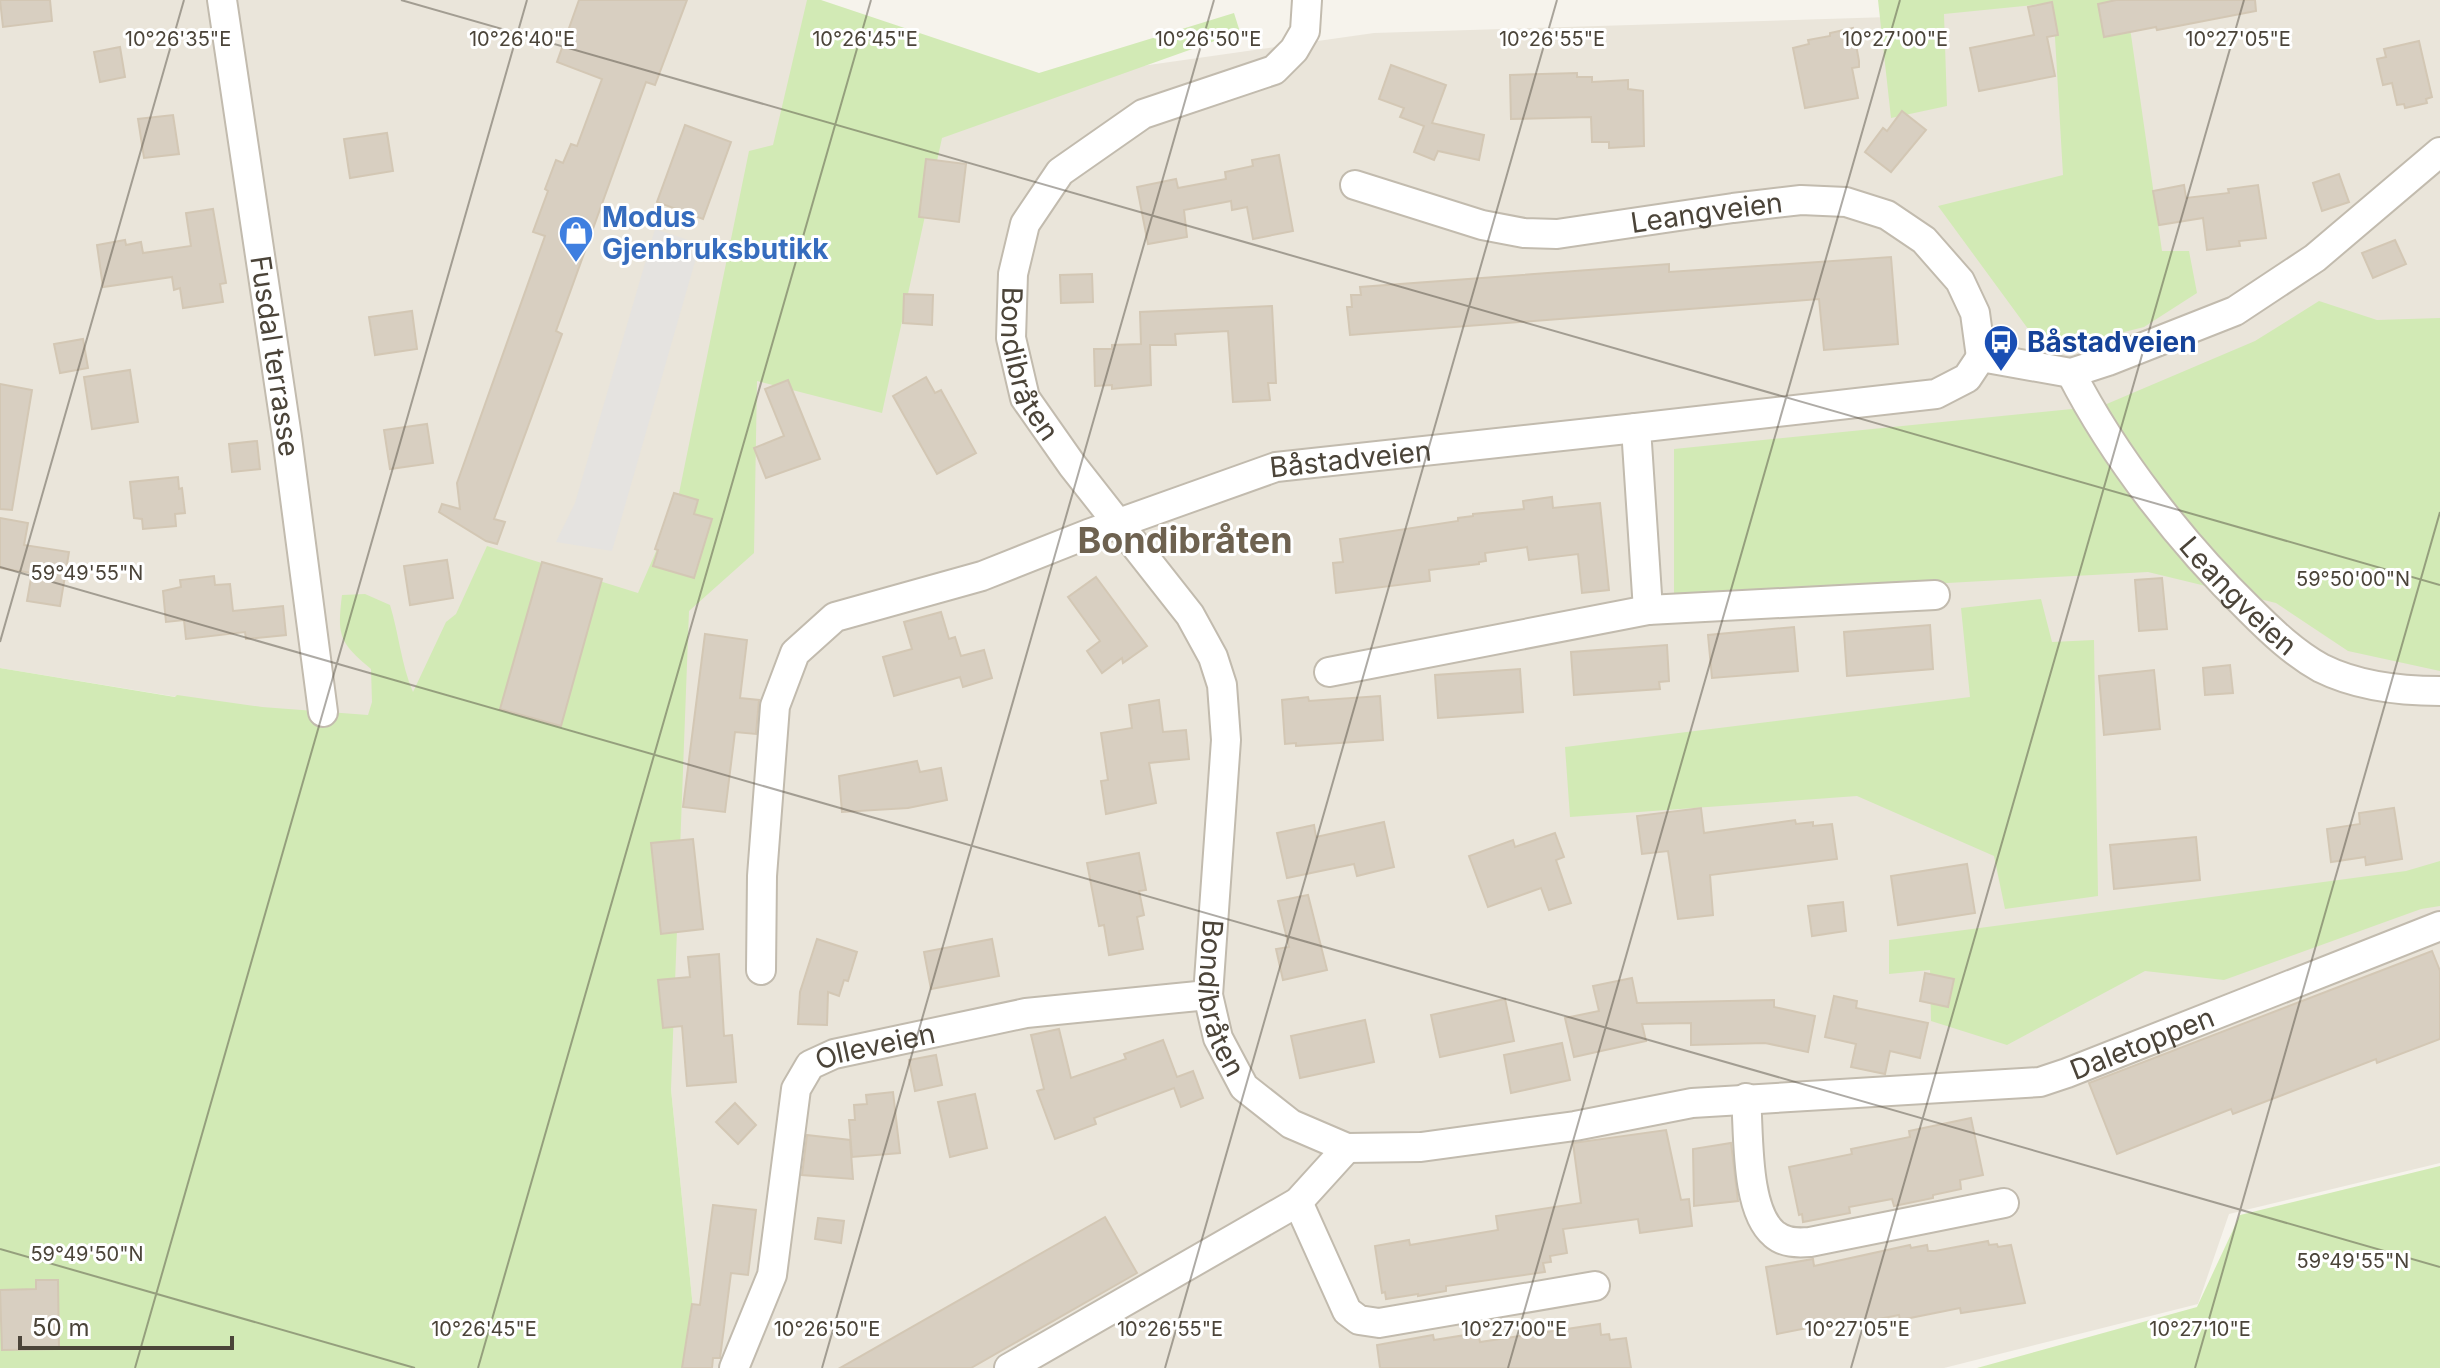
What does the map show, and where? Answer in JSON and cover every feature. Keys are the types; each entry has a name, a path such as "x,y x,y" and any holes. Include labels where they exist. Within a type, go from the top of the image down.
{"street":[{"name":"Fusdal terrasse","path":"222,0 287,437 323,712"},
{"name":"Bondibråten","path":"1307,0 1305,31 1294,50 1274,70 1143,114 1060,172 1025,224 1013,274 1011,338 1025,398 1072,465 1190,615 1213,657 1222,685 1226,740 1208,995 1218,1038 1244,1087 1291,1124 1347,1148 1421,1147 1575,1126 1692,1103 1829,1095"},
{"path":"1981,357 2071,373 2235,311 2315,258 2440,152"},
{"name":"Leangveien","path":"1355,185 1482,225 1524,233 1557,234 1801,200 1846,202 1887,215 1924,240 1960,281 1975,313 1981,357"},
{"name":"Båstadveien","path":"1119,524 1276,467 1936,394 1967,378 1981,357"},
{"name":"Leangveien","path":"2071,373 2087,405 2124,462 2213,574 2285,644 2323,669 2368,684 2405,691 2440,691"},
{"path":"1636,428 1648,610"},
{"path":"761,970 762,876 775,706 795,653 835,617 982,576 1119,524"},
{"path":"1329,672 1648,610 1935,595"},
{"name":"Daletoppen","path":"1829,1095 2040,1082 2440,926"},
{"name":"Olleveien","path":"734,1368 772,1275 796,1089 810,1065 834,1054 1026,1013 1208,995"},
{"path":"1746,1098 1751,1175 1758,1206 1765,1225 1783,1240 1810,1242 2004,1203"},
{"path":"1009,1368 1298,1202 1347,1148"},
{"path":"1298,1202 1347,1311 1359,1320 1379,1323 1595,1286"}],"shaded area":[{"path":"0,0 818,0 1043,80 1374,33 1889,17 1942,0 2440,0 2440,1163 2229,1214 2198,1304 1944,1368 699,1368 671,1089 402,734 0,668"},
{"path":"655,229 700,244 612,551 556,542 575,503"}],"green space":[{"path":"807,0 821,0 1039,73 1234,13 1240,32 942,138 882,413 757,381 754,553 689,611 671,1089 699,1368 0,1368 0,668 175,697 368,715 372,702 371,669 346,645 340,620 342,595 365,594 390,605 413,692 446,622 456,614 487,546 638,593 677,503 749,151 773,145"},
{"path":"1878,0 2126,0 2162,251 2189,251 2197,293 2144,327 2045,352 1938,206 2063,175 2053,3 1944,14 1947,106 1891,118"},
{"path":"2319,301 2377,320 2440,318 2440,671 2348,651 2276,603 2148,572 1674,598 1674,449 2102,406 2255,341"},
{"path":"2041,599 2052,642 2094,640 2098,896 2005,909 1994,856 1857,796 1570,817 1565,747 1970,697 1961,608"},
{"path":"2440,861 2440,906 2421,909 2224,980 2145,971 2007,1045 1931,1021 1930,970 1889,974 1889,940 2406,871"},
{"path":"2440,1166 2440,1368 1977,1368 2197,1307 2240,1215"}],"building":[{"path":"0,0 50,0 52,21 3,27"},
{"path":"579,0 687,0 655,85 646,82 556,331 562,334 494,519 505,522 497,544 486,541 439,512 442,504 460,509 457,483 545,236 533,232 548,191 545,189 556,160 563,163 571,144 577,146 602,79 557,62"},
{"path":"2116,0 2255,0 2256,11 2104,37 2098,4"},
{"path":"2052,2 2058,35 2047,37 2055,76 1979,91 1970,48 2034,35 2028,7"},
{"path":"1853,28 1859,67 1852,68 1858,98 1805,108 1793,48 1809,44 1808,40"},
{"path":"2419,41 2432,97 2426,99 2427,103 2405,108 2404,104 2397,105 2392,83 2383,85 2377,59 2386,57 2384,49"},
{"path":"120,47 125,77 100,82 94,52"},
{"path":"1391,65 1446,85 1432,123 1484,135 1479,160 1438,151 1434,160 1414,152 1424,126 1400,117 1404,108 1379,99"},
{"path":"1577,73 1577,77 1592,77 1592,82 1628,80 1628,89 1643,91 1644,146 1609,148 1609,142 1592,142 1591,117 1511,119 1510,75"},
{"path":"1902,111 1926,130 1891,172 1865,152 1883,128 1887,131"},
{"path":"173,115 179,154 144,158 138,119"},
{"path":"685,125 731,142 703,219 657,202"},
{"path":"387,133 393,171 350,178 344,139"},
{"path":"1279,155 1293,231 1253,239 1247,207 1232,210 1231,201 1184,210 1187,237 1148,244 1137,187 1176,179 1178,188 1226,179 1225,172 1253,166 1252,160"},
{"path":"926,159 966,164 959,222 919,217"},
{"path":"2339,174 2349,202 2322,211 2313,183"},
{"path":"2184,185 2186,198 2229,193 2228,189 2258,185 2266,238 2239,241 2240,246 2207,250 2203,218 2159,225 2153,191"},
{"path":"213,209 226,283 220,284 223,302 183,308 180,288 174,290 172,277 103,287 97,245 125,240 126,245 141,242 143,253 191,246 186,213"},
{"path":"2395,240 2406,264 2373,278 2362,253"},
{"path":"1891,257 1898,344 1824,350 1819,299 1350,335 1347,307 1352,307 1351,295 1361,295 1360,287 1669,264 1669,272"},
{"path":"1092,274 1093,302 1061,303 1060,275"},
{"path":"904,294 933,295 932,325 903,323"},
{"path":"1272,306 1276,383 1268,383 1270,400 1233,402 1228,331 1175,334 1176,345 1150,345 1151,385 1112,389 1112,385 1095,386 1094,349 1141,344 1140,312"},
{"path":"412,311 417,349 375,355 369,317"},
{"path":"83,339 88,368 60,373 54,344"},
{"path":"130,370 138,422 92,429 84,377"},
{"path":"926,377 935,393 941,390 976,453 937,474 893,396"},
{"path":"788,380 820,459 766,478 754,448 784,436 765,389"},
{"path":"0,384 32,390 12,510 0,509"},
{"path":"427,424 433,463 390,469 384,430"},
{"path":"257,441 260,469 232,472 229,444"},
{"path":"178,477 185,513 175,514 176,526 143,529 142,519 134,518 130,482"},
{"path":"674,493 698,500 694,514 712,519 694,578 653,566 658,550 655,549"},
{"path":"1552,497 1553,508 1600,503 1609,590 1582,593 1578,554 1529,560 1527,547 1485,553 1486,561 1479,564 1429,570 1430,581 1336,593 1333,563 1343,562 1340,539 1458,521 1458,518 1473,514 1524,509 1523,501"},
{"path":"0,518 28,523 24,545 69,552 60,606 27,601 32,573 0,568"},
{"path":"447,560 453,598 410,605 404,566"},
{"path":"542,562 602,579 561,726 500,709"},
{"path":"214,576 215,585 230,584 233,611 283,606 286,635 246,639 245,632 186,639 184,620 166,622 163,591 181,587 180,580"},
{"path":"1096,577 1147,646 1123,663 1122,658 1102,673 1087,651 1100,641 1068,597"},
{"path":"2162,578 2167,629 2139,631 2135,580"},
{"path":"941,612 949,639 955,637 961,656 984,650 992,678 963,687 960,677 894,696 883,657 912,649 904,622"},
{"path":"1930,625 1933,669 1847,676 1844,632"},
{"path":"1794,627 1798,671 1712,678 1708,635"},
{"path":"705,634 747,640 740,698 759,700 756,734 735,732 725,812 683,807"},
{"path":"1667,645 1669,681 1659,682 1660,689 1574,695 1571,652"},
{"path":"2230,665 2233,693 2205,695 2203,668"},
{"path":"1520,669 1523,712 1438,718 1435,675"},
{"path":"2154,670 2160,729 2104,735 2099,676"},
{"path":"1380,696 1383,740 1296,746 1296,743 1285,744 1282,700"},
{"path":"1159,700 1163,732 1186,730 1189,759 1149,763 1156,803 1106,814 1101,781 1108,780 1101,733 1132,728 1129,705"},
{"path":"917,761 920,772 941,768 947,800 908,808 842,812 839,776"},
{"path":"1701,808 1704,833 1795,820 1796,824 1813,822 1813,826 1832,824 1837,859 1710,875 1713,915 1678,919 1668,851 1642,854 1637,816"},
{"path":"2394,808 2402,859 2366,865 2365,857 2331,862 2327,829 2360,824 2359,813"},
{"path":"1384,822 1394,867 1357,876 1354,864 1287,878 1277,833 1314,825 1316,837"},
{"path":"1555,833 1564,857 1556,860 1571,903 1549,910 1541,888 1488,907 1469,856 1513,840 1515,847"},
{"path":"2196,837 2200,880 2114,889 2110,845"},
{"path":"693,839 703,929 661,934 651,843"},
{"path":"1139,853 1146,890 1139,891 1144,915 1137,917 1143,949 1109,955 1104,925 1099,926 1087,863"},
{"path":"1967,864 1975,913 1898,925 1891,876"},
{"path":"1308,895 1327,970 1283,980 1276,949 1289,947 1278,901"},
{"path":"1843,902 1846,931 1812,936 1808,906"},
{"path":"817,939 857,952 848,981 844,980 839,996 828,992 827,1025 798,1024 800,992"},
{"path":"992,939 999,976 931,989 924,952"},
{"path":"2432,951 2440,971 2440,1039 2377,1063 2376,1059 2233,1114 2231,1109 2117,1154 2089,1083"},
{"path":"719,954 724,1036 732,1035 736,1082 687,1086 682,1026 663,1028 658,980 690,977 688,957"},
{"path":"1925,973 1954,979 1948,1007 1920,1001"},
{"path":"1632,978 1637,1003 1774,1000 1774,1007 1815,1016 1808,1052 1765,1043 1691,1045 1691,1023 1642,1024 1646,1041 1574,1057 1565,1018 1599,1011 1593,986"},
{"path":"1834,996 1857,1001 1856,1008 1928,1023 1920,1058 1890,1051 1885,1074 1851,1067 1856,1044 1825,1037"},
{"path":"1505,999 1514,1041 1440,1057 1431,1015"},
{"path":"1365,1020 1374,1062 1300,1078 1291,1036"},
{"path":"1059,1029 1071,1078 1126,1059 1124,1054 1163,1040 1177,1077 1193,1071 1203,1098 1181,1107 1174,1088 1094,1118 1096,1124 1055,1139 1037,1091 1044,1089 1031,1035"},
{"path":"1562,1043 1570,1080 1511,1093 1504,1055"},
{"path":"936,1055 942,1085 915,1091 909,1060"},
{"path":"893,1092 900,1153 852,1157 849,1120 855,1120 854,1105 867,1104 866,1095"},
{"path":"975,1094 987,1148 950,1157 938,1102"},
{"path":"735,1103 756,1125 738,1144 716,1122"},
{"path":"1971,1118 1983,1175 1960,1180 1961,1189 1894,1206 1892,1199 1849,1207 1850,1213 1803,1222 1789,1167 1852,1154 1851,1149 1910,1137 1909,1131"},
{"path":"1666,1130 1681,1200 1689,1199 1692,1226 1640,1233 1638,1219 1563,1229 1567,1253 1550,1256 1551,1262 1543,1263 1545,1272 1446,1286 1446,1291 1418,1296 1386,1299 1385,1292 1382,1293 1375,1246 1409,1240 1410,1245 1498,1230 1496,1216 1581,1203 1573,1143"},
{"path":"807,1135 850,1140 853,1179 802,1175"},
{"path":"1731,1143 1738,1201 1694,1206 1693,1149"},
{"path":"713,1205 756,1210 748,1275 731,1273 720,1358 713,1358 712,1368 682,1368 692,1304 700,1305"},
{"path":"1105,1217 1137,1273 971,1368 840,1368"},
{"path":"818,1218 844,1221 841,1243 815,1239"},
{"path":"1988,1241 1989,1245 1997,1244 1998,1247 2011,1245 2025,1303 1961,1313 1960,1308 1900,1320 1899,1315 1839,1327 1838,1322 1777,1334 1766,1267 1813,1259 1814,1266 1910,1245 1911,1248 1927,1245 1928,1251 1935,1251"},
{"path":"36,1280 58,1280 59,1349 2,1350 0,1290 36,1289"},
{"path":"1600,1324 1601,1335 1609,1334 1610,1340 1626,1338 1631,1368 1380,1368 1377,1345 1433,1335 1434,1340 1478,1333 1480,1342"}],"place":[{"name":"Modus Gjenbruksbutikk","path":"576,264"},
{"name":"Båstadveien","path":"2001,373"}],"district":[{"name":"Bondibråten","path":"1185,540"}]}
